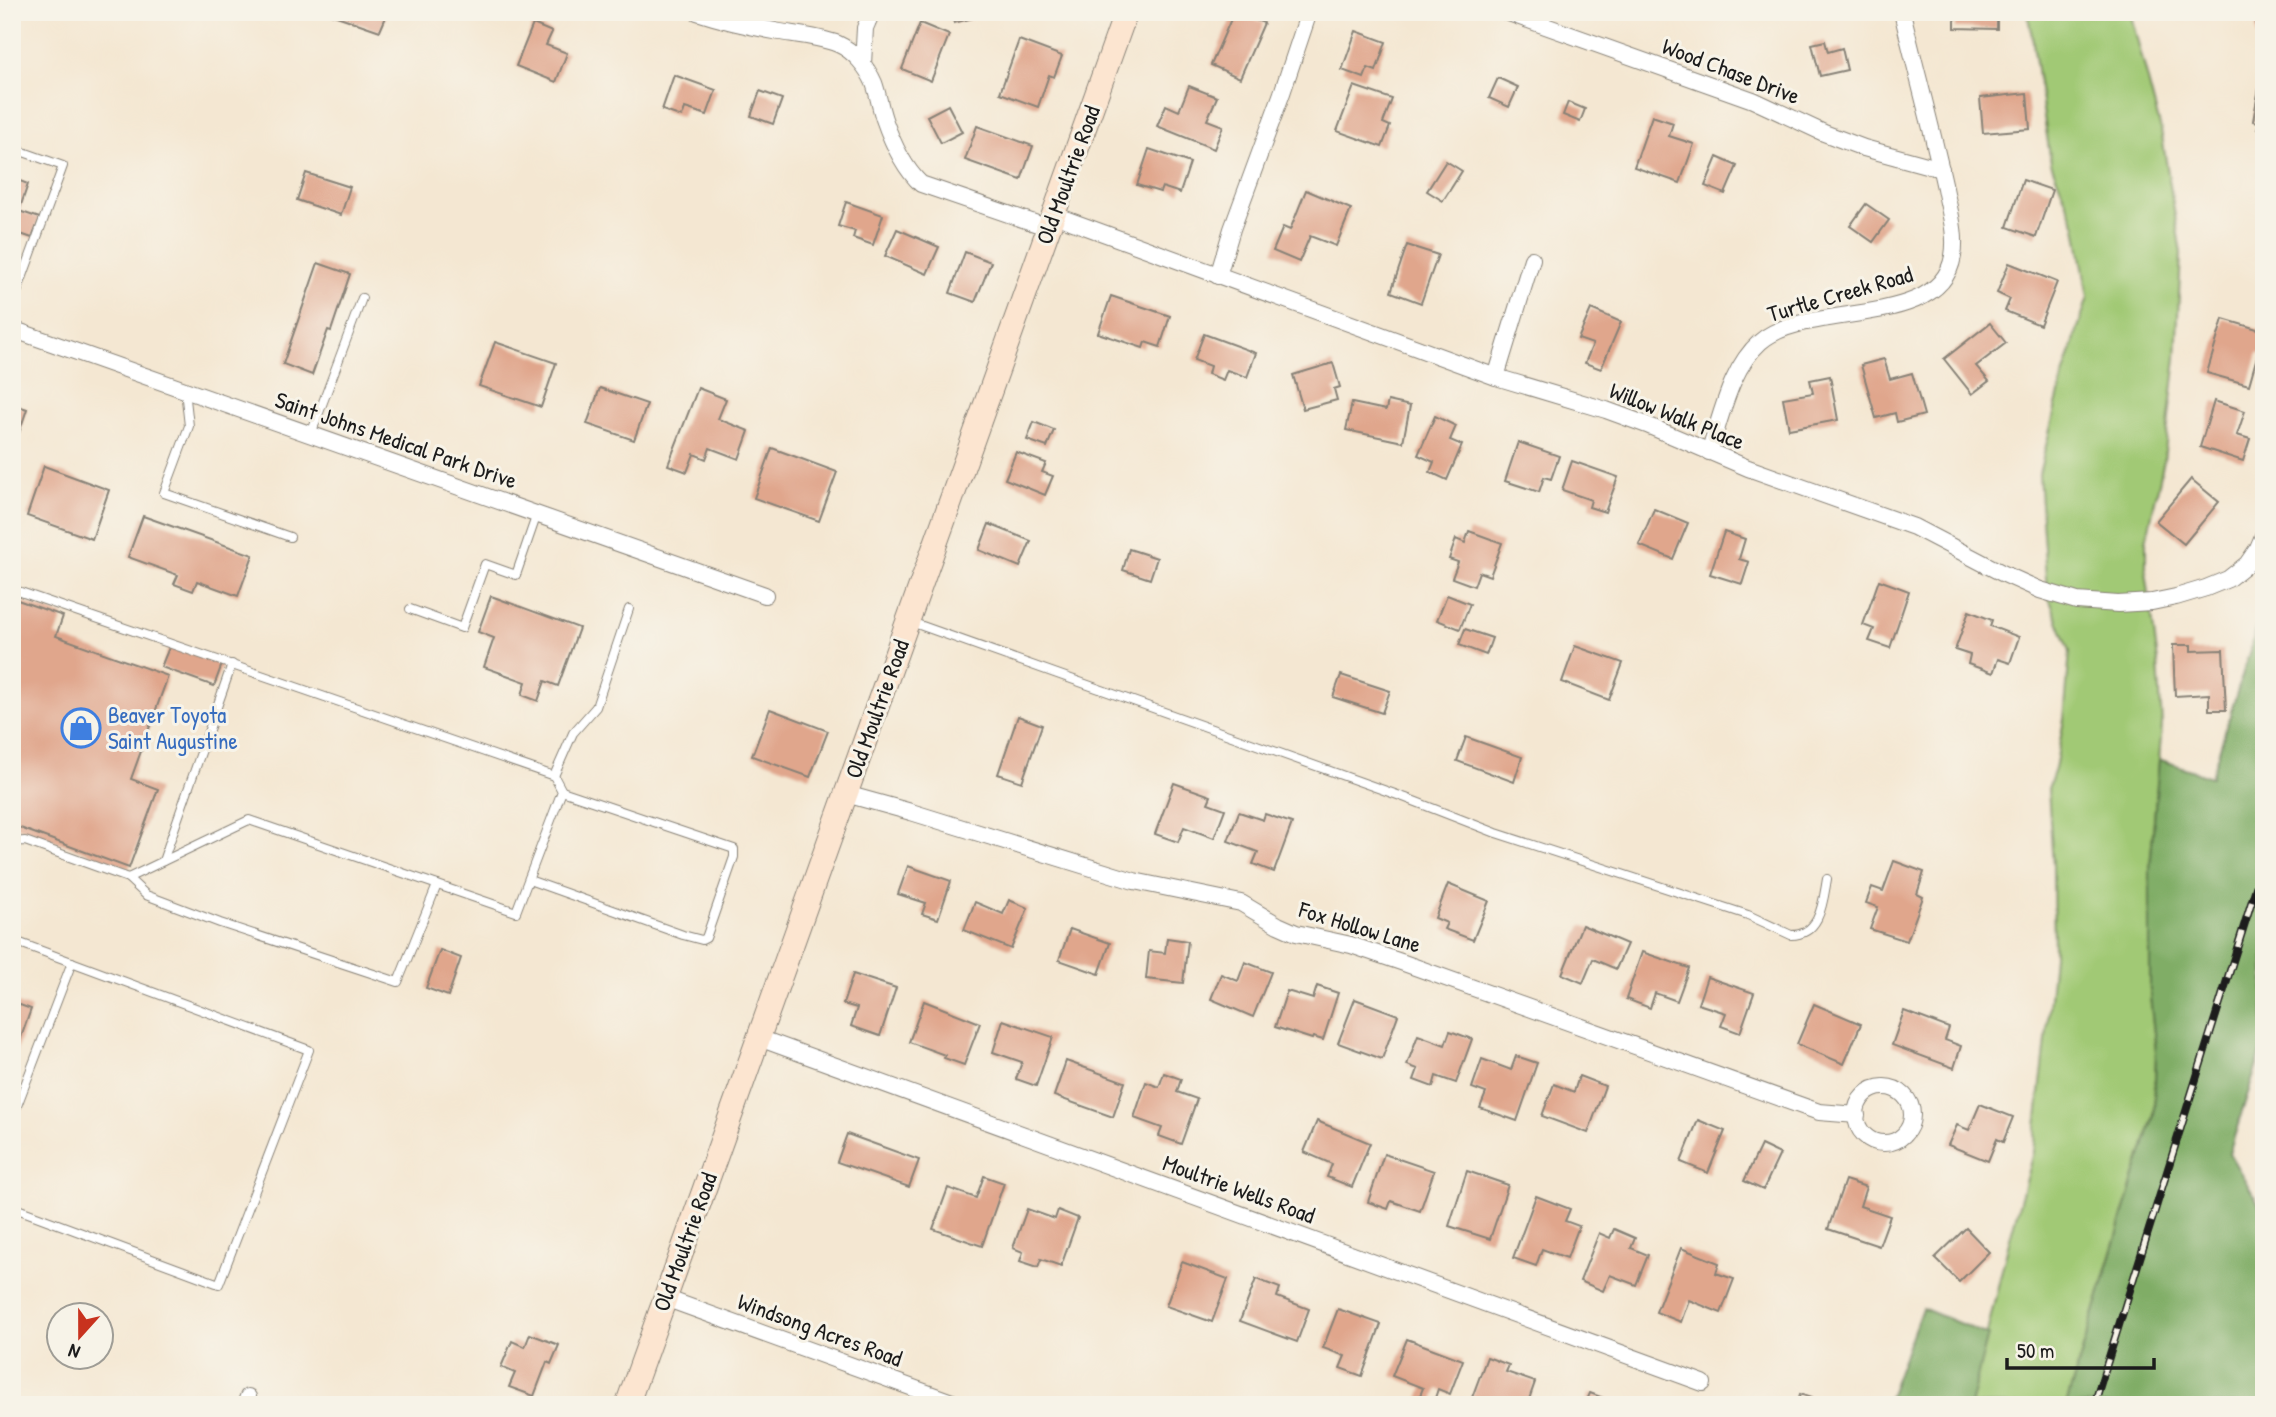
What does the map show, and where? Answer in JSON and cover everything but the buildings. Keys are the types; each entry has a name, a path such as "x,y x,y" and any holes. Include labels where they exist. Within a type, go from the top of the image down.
{"main road":[{"name":"Old Moultrie Road","path":"627,1405 1126,12"}],"street":[{"path":"697,12 716,19 815,37 838,44 863,64"},
{"path":"863,64 865,29 872,12"},
{"path":"1218,276 1309,12"},
{"name":"Wood Chase Drive","path":"1506,12 1753,100 1824,133 1864,148 1941,169"},
{"name":"Turtle Creek Road","path":"1709,452 1733,381 1744,360 1761,341 1779,331 1886,308 1923,296 1941,282 1950,268 1955,234 1902,12"},
{"name":"Willow Walk Place","path":"863,64 873,83 884,120 897,149 920,184 1052,222 1218,276 1496,377 1606,410 1748,468 1914,527 2040,590 2077,601 2118,604 2176,597 2228,579 2247,564 2264,534"},
{"path":"1496,377 1532,259"},
{"name":"Saint Johns Medical Park Drive","path":"12,329 765,595"},
{"name":"Fox Hollow Lane","path":"846,794 1134,881 1241,903 1296,933 1351,945 1401,962 1819,1112 1857,1115"},
{"name":"Moultrie Wells Road","path":"759,1038 1703,1383"},
{"name":"Windsong Acres Road","path":"665,1298 960,1405"}],"lane":[{"path":"12,148 63,166 12,306"},
{"path":"311,434 362,298"},
{"path":"185,390 189,426 164,493 290,537"},
{"path":"410,609 462,628 485,564 516,575 538,514"},
{"path":"12,589 554,776 562,791 734,849 734,857 706,938 702,940 529,880"},
{"path":"554,776 573,733 596,707 629,609"},
{"path":"908,621 1406,798 1496,833 1748,915 1791,935 1797,935 1815,924 1822,908 1827,879"},
{"path":"163,861 232,664"},
{"path":"128,878 249,820 516,912 562,791"},
{"path":"12,842 25,841 128,878 146,895 220,923 398,982 437,885"},
{"path":"12,940 309,1050 219,1284 12,1207"},
{"path":"12,1119 72,962"}],"green space":[{"path":"2027,12 2130,12 2161,130 2181,253 2176,358 2164,460 2146,542 2146,571 2158,662 2162,725 2150,868 2150,996 2156,1052 2154,1114 2066,1405 1970,1405 2033,1152 2045,1050 2054,956 2053,866 2048,789 2055,769 2064,719 2070,651 2047,593 2039,474 2064,373 2088,297 2076,226 2051,163"},
{"path":"2264,604 2264,1043 2229,1153 2263,1211 2264,1405 2066,1405 2154,1114 2156,1052 2150,996 2150,868 2159,759 2211,777"},
{"path":"1922,1308 1988,1335 1970,1405 1886,1405"}],"railway":[{"path":"2094,1405 2264,862"}],"place":[{"name":"Beaver Toyota Saint Augustine","path":"81,728"}]}
